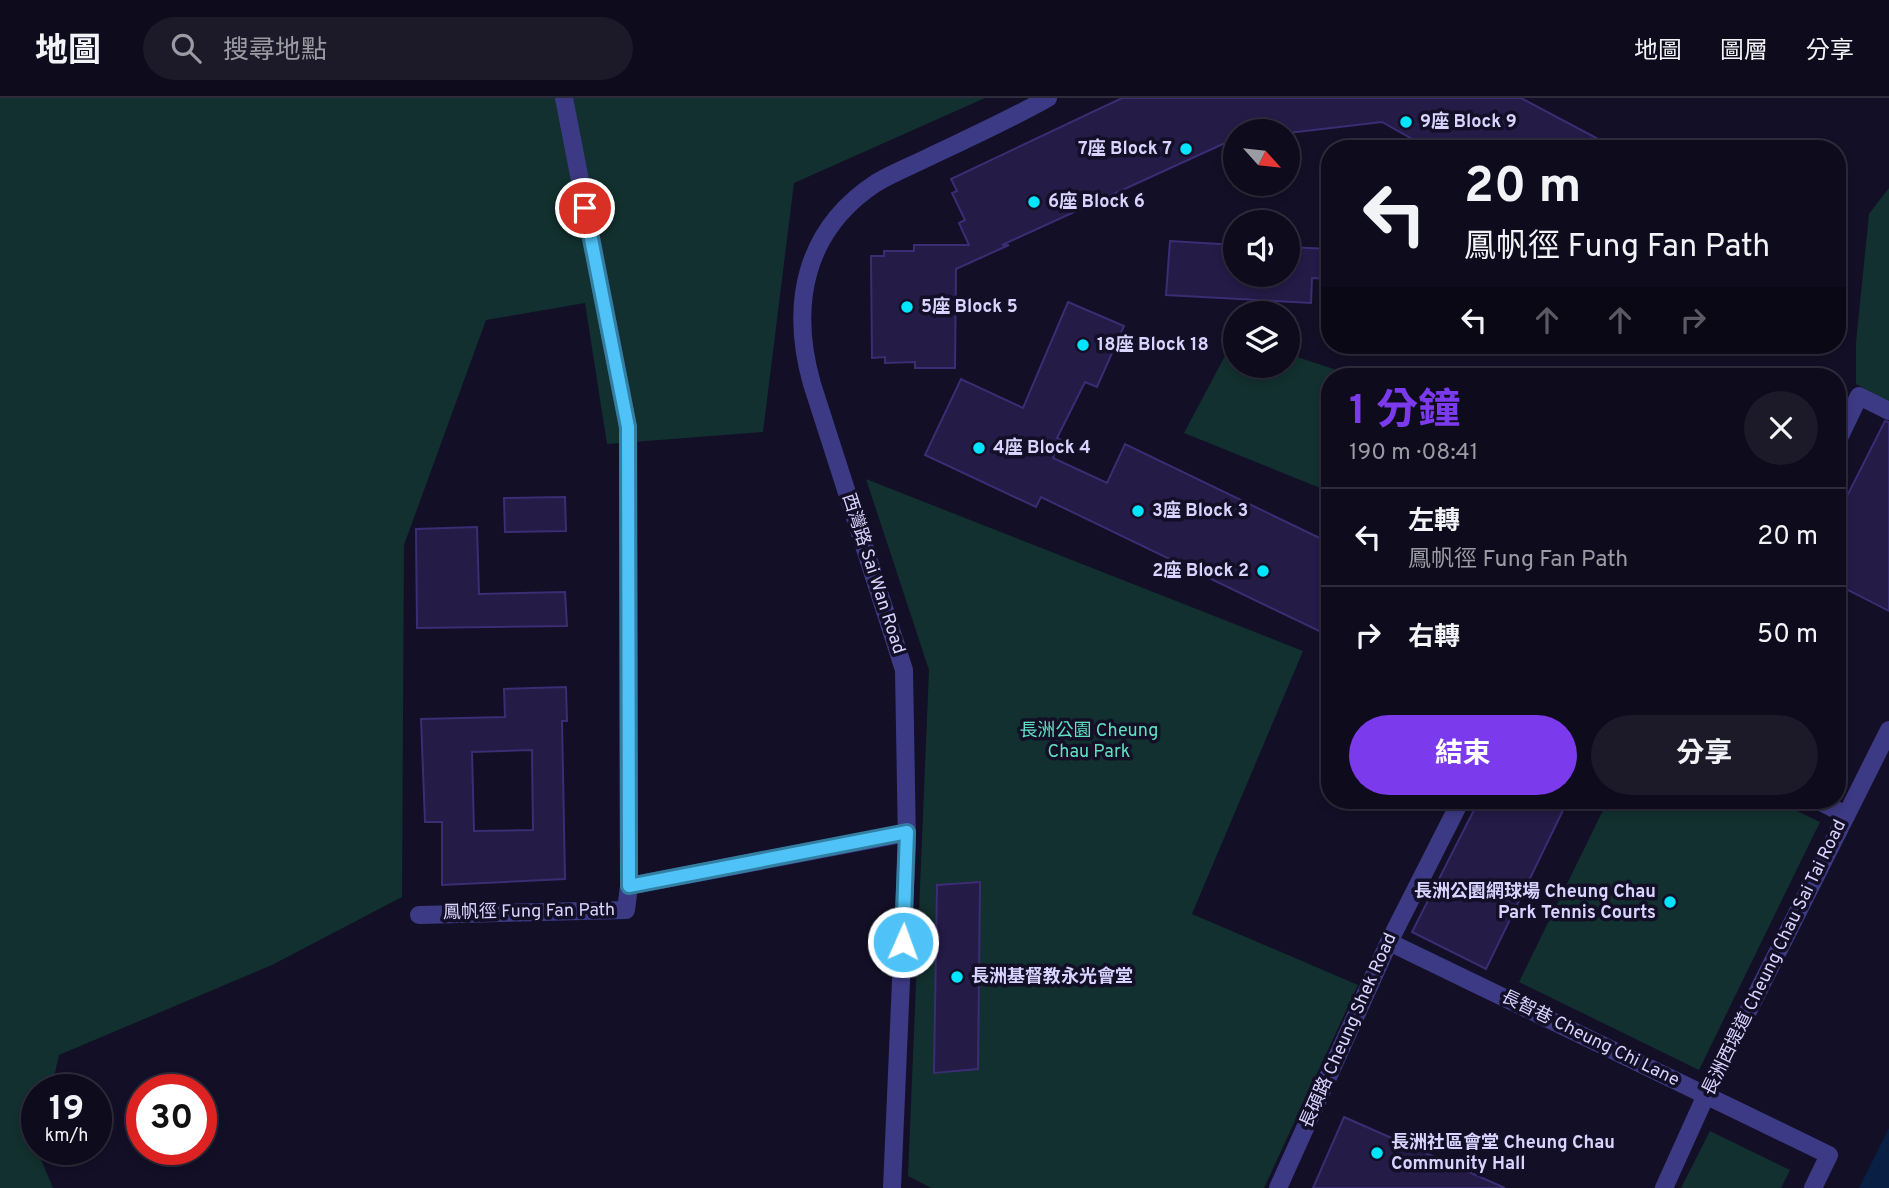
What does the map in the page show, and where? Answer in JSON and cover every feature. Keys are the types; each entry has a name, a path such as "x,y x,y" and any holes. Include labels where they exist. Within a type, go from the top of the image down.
{"street":[{"path":"564,98 628,427 629,886"},
{"name":"西灣路 Sai Wan Road","path":"892,1188 907,832 904,670 812,384 802,348 800,309 808,272 824,237 847,207 876,183 1048,98"},
{"path":"1846,424 1860,396 1889,411"},
{"name":"長洲西堤道 Cheung Chau Sai Tai Road","path":"1664,1188 1706,1095 1889,730"},
{"name":"長碩路 Cheung Shek Road","path":"1278,1188 1389,942 1456,809"},
{"path":"1833,809 1846,816"},
{"name":"鳳帆徑 Fung Fan Path","path":"419,915 626,910 629,886 907,832"},
{"name":"長智巷 Cheung Chi Lane","path":"1389,942 1829,1154 1814,1188"}],"green space":[{"path":"0,98 985,98 794,183 763,432 607,444 585,303 486,320 404,545 402,897 272,965 59,1055 55,1074 21,1074 21,1165 43,1165 53,1188 0,1188"},
{"path":"1889,188 1889,402 1856,384 1856,343 1869,214"},
{"path":"1300,358 1331,368 1321,368 1321,488 1184,433 1223,360 1223,378 1300,378"},
{"name":"長洲公園 Cheung Chau Park","path":"866,479 1303,651 1192,914 1358,985 1264,1188 931,1188 908,1176 929,670"},
{"name":"長洲公園網球場 Cheung Chau Park Tennis Courts","path":"1604,809 1793,809 1820,822 1699,1070 1519,982"},
{"path":"1710,1131 1790,1170 1781,1188 1681,1188"}],"water":[{"path":"1889,1128 1889,1188 1859,1188"}],"building":[{"path":"1122,98 1521,98 1600,140 1414,140 1382,122 1300,132 1300,119 1223,119 1223,144 1002,245 1009,245 956,269 955,368 915,368 915,362 885,363 885,357 872,358 871,256 884,256 884,251 914,251 914,245 969,245 959,223 965,220 952,193 957,191 951,179"},
{"path":"1170,241 1223,244 1223,287 1300,287 1300,248 1321,249 1321,278 1312,278 1311,303 1166,295"},
{"path":"1068,302 1124,326 1097,387 1085,382 1057,438 1061,440 1053,458 1107,483 1125,444 1321,539 1319,631 1041,497 1036,507 925,455 961,379 1023,408"},
{"path":"1885,421 1889,422 1889,611 1846,589 1846,498"},
{"path":"565,497 566,531 505,532 504,498"},
{"path":"477,527 479,594 565,592 567,626 417,628 416,529"},
{"path":"566,687 567,721 562,721 565,879 442,885 442,822 425,822 421,719 505,717 504,689","holes":["532,750 533,830 474,831 472,752"]},
{"path":"1474,809 1564,809 1486,969 1412,932"},
{"name":"長洲基督教永光會堂","path":"980,882 978,1069 934,1073 937,885"},
{"name":"長洲社區會堂 Cheung Chau Community Hall","path":"1344,1117 1505,1188 1313,1188"}],"place":[{"name":"9座 Block 9","path":"1406,122"},
{"name":"7座 Block 7","path":"1186,149"},
{"name":"6座 Block 6","path":"1034,202"},
{"name":"5座 Block 5","path":"907,307"},
{"name":"18座 Block 18","path":"1083,345"},
{"name":"4座 Block 4","path":"979,448"},
{"name":"3座 Block 3","path":"1138,511"},
{"name":"2座 Block 2","path":"1263,571"},
{"name":"長洲公園網球場 Cheung Chau Park Tennis Courts","path":"1670,902"},
{"name":"長洲基督教永光會堂","path":"957,977"},
{"name":"長洲社區會堂 Cheung Chau Community Hall","path":"1377,1153"}],"route":[{"path":"585,208 628,427 629,886 907,832 903,942"}]}
